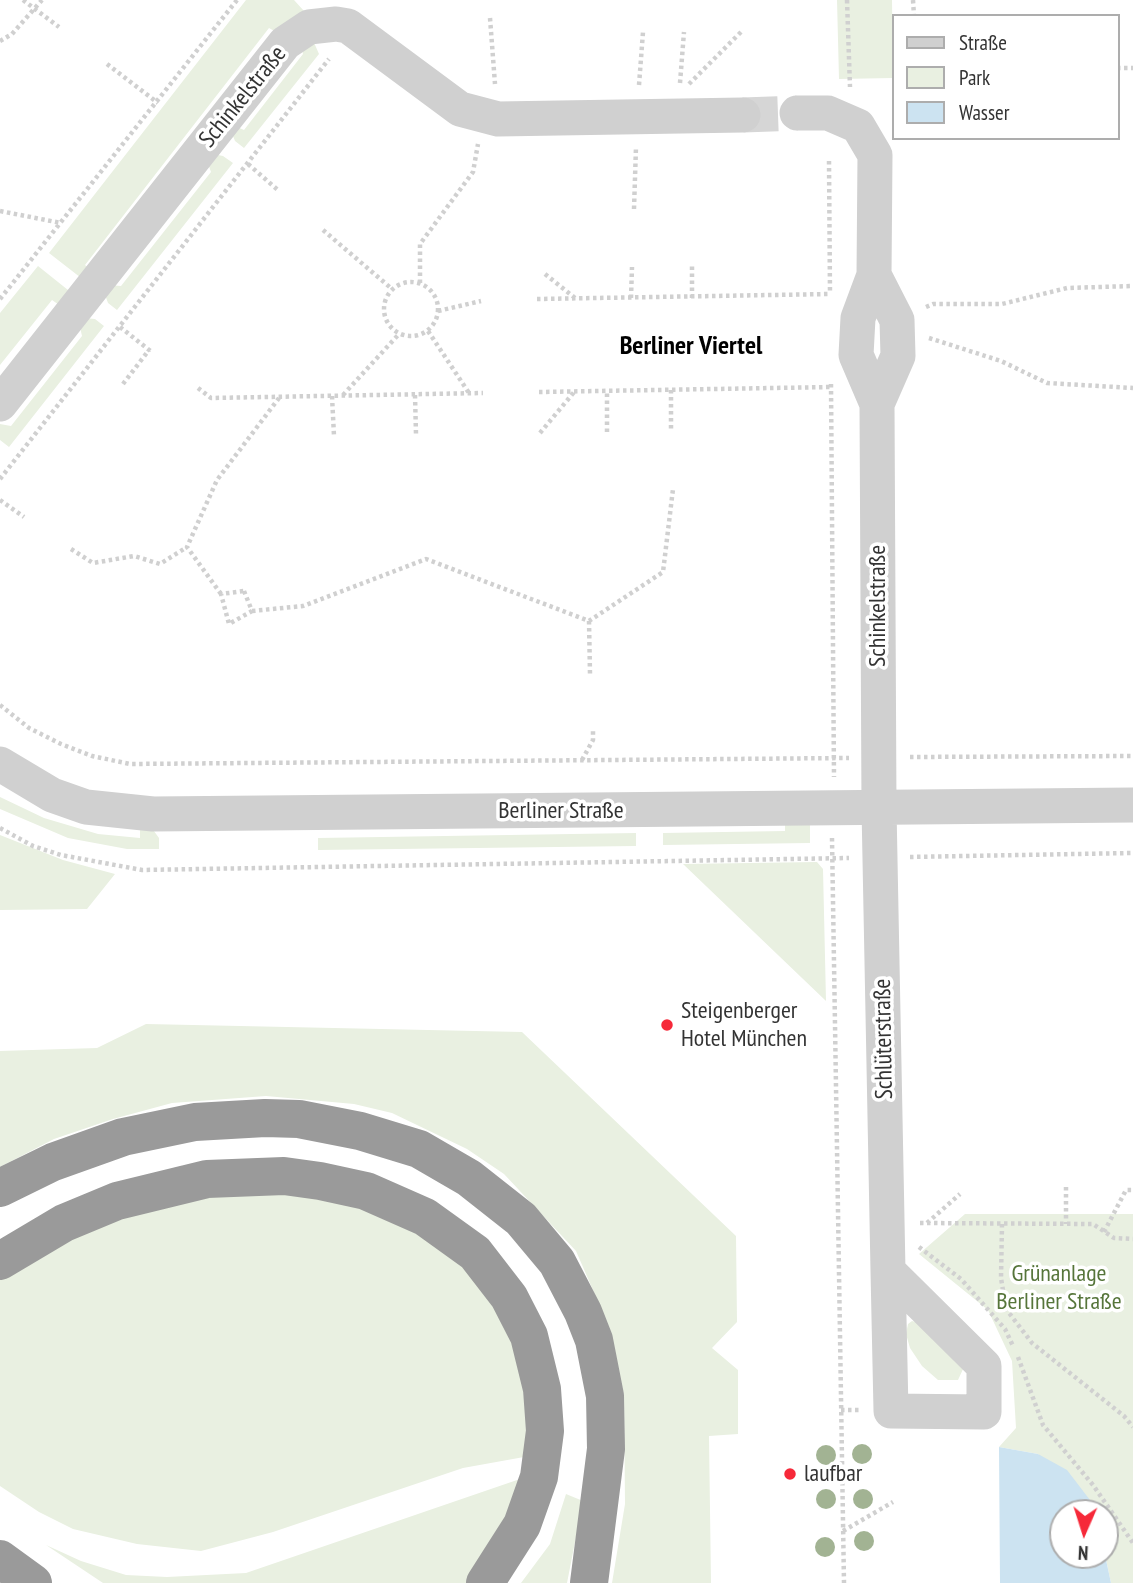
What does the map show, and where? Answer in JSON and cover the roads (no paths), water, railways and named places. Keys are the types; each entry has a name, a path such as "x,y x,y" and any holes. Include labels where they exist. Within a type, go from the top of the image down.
{"highway":[{"path":"0,1188 53,1162 123,1137 195,1122 265,1118 299,1119 370,1133 419,1149 469,1178 521,1219 556,1262 571,1286 594,1340 605,1395 606,1449 589,1583"},
{"path":"0,1261 64,1223 117,1201 207,1179 284,1176 320,1181 366,1191 425,1217 475,1254 509,1297 529,1336 542,1389 545,1420 539,1477 522,1525 485,1583"},
{"path":"0,1559 33,1583"}],"street":[{"name":"Schinkelstraße","path":"0,404 285,43 309,27 348,26 460,109 490,117 636,117 678,105 743,115"},
{"name":"Schinkelstraße","path":"797,113 828,113 858,126 875,155 874,275 858,318 856,355 877,404 879,808"},
{"name":"Schinkelstraße","path":"874,275 897,328 898,356 877,404"},
{"name":"Berliner Straße","path":"0,764 52,795 86,807 131,813 1133,805"},
{"name":"Schlüterstraße","path":"879,808 888,1271"}],"water":[{"path":"999,1447 1038,1454 1067,1470 1089,1499 1049,1499 1049,1569 1108,1569 1111,1583 1000,1583"}],"tunnel":[{"path":"743,115 797,113"}],"place":[{"name":"Steigenberger Hotel München","path":"667,1025"},
{"name":"laufbar","path":"790,1474"}],"district":[{"name":"Berliner Viertel","path":"691,347"}],"park label":[{"name":"Grünanlage Berliner Straße","path":"1059,1288"}]}
